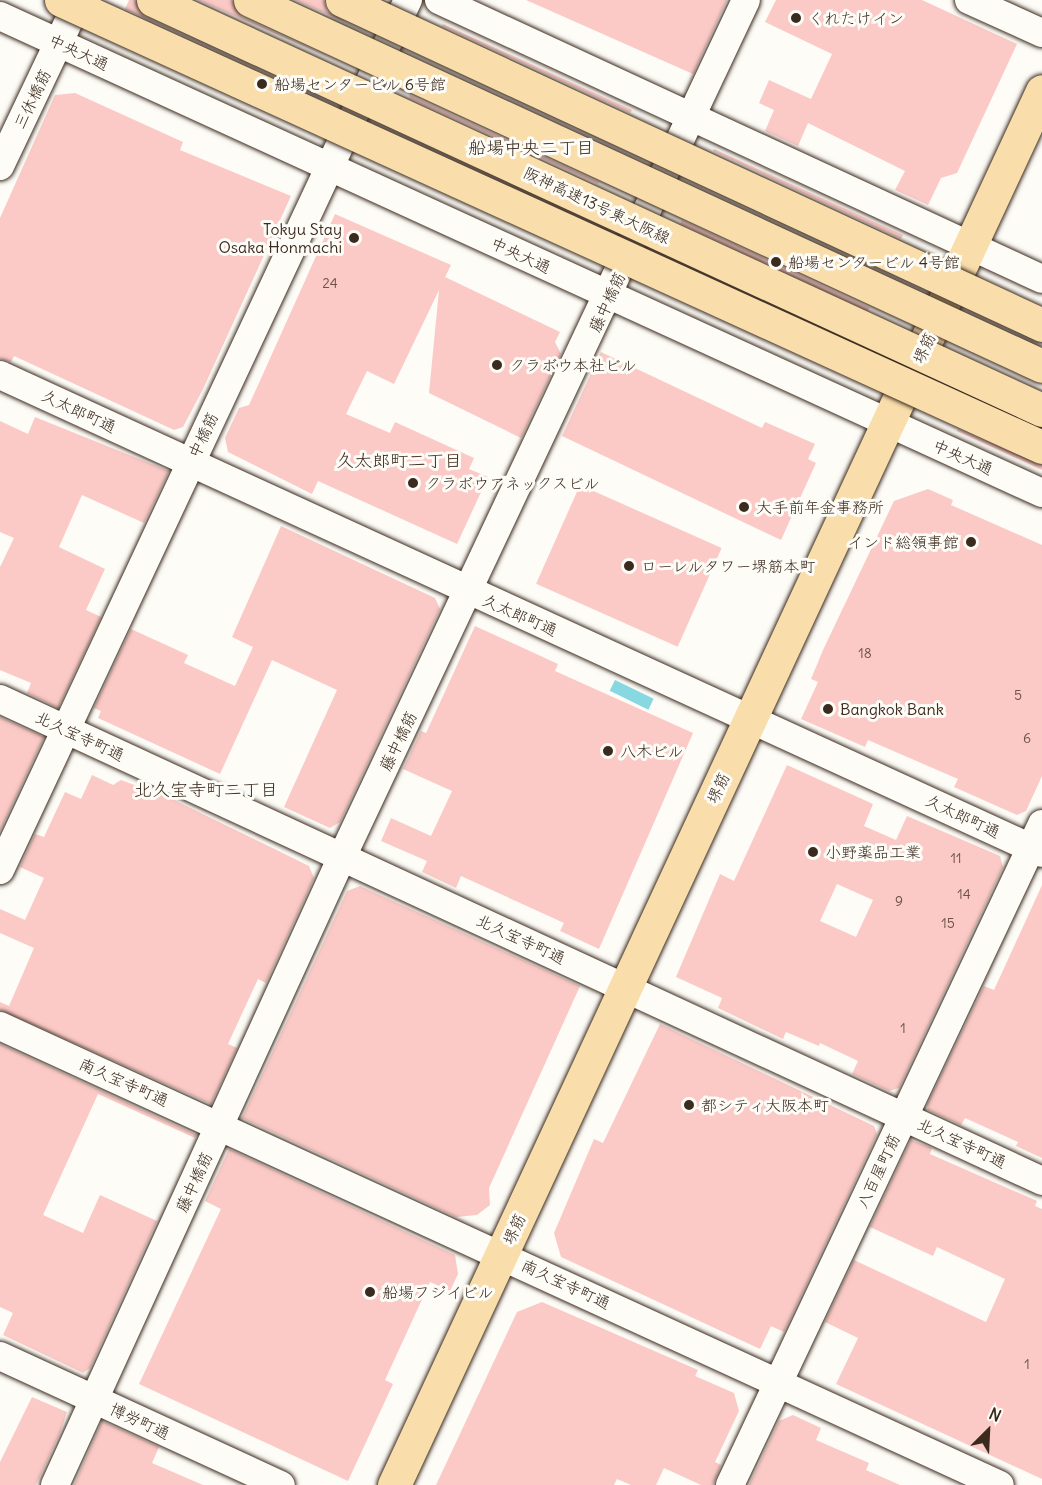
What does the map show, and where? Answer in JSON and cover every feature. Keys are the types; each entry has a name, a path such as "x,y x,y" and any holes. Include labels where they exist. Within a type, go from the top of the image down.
{"main road":[{"path":"62,0 1042,447"},
{"name":"阪神高速13号東大阪線","path":"153,0 1042,410"},
{"path":"250,0 1042,366"},
{"path":"342,0 1042,325"},
{"name":"堺筋","path":"394,1485 1042,91"}],"street":[{"name":"三休橋筋","path":"0,166 79,0"},
{"name":"中橋筋","path":"0,870 408,0"},
{"path":"439,0 1042,279"},
{"name":"藤中橋筋","path":"55,1485 342,857 610,296 746,0"},
{"path":"969,0 1042,33"},
{"name":"中央大通","path":"0,16 1042,493"},
{"name":"久太郎町通","path":"0,375 469,592 751,719 1038,842"},
{"name":"北久宝寺町通","path":"0,699 1042,1181"},
{"name":"八百屋町筋","path":"730,1485 904,1116 1038,842"},
{"name":"南久宝寺町通","path":"0,1026 502,1254 1000,1485"},
{"name":"博労町通","path":"0,1356 281,1485"}],"water":[{"path":"615,680 654,699 648,710 610,691"}],"building":[{"path":"129,0 135,0 145,17 274,76 125,9"},
{"path":"198,0 232,0 242,17 331,58"},
{"path":"295,0 324,0 327,11 347,23"},
{"path":"526,0 727,0 693,74"},
{"path":"776,0 922,0 1017,44 957,173 941,178 928,205 895,190 905,171 808,123 798,146 765,131 774,110 759,103 769,80 811,99 832,54 765,22"},
{"path":"443,24 632,110 630,113 442,26"},
{"path":"75,93 183,142 180,150 291,196 203,389 183,427 174,430 14,356 11,362 0,359 0,218 55,95"},
{"path":"410,95 599,182 598,184 409,98"},
{"path":"714,149 903,235 901,239 713,151"},
{"path":"335,214 451,265 445,277 560,332 555,342 561,354 521,438 429,393 439,290 394,384 367,371 346,414 390,433 395,422 474,458 469,469 488,477 457,544 318,481 312,494 228,452 225,438 239,408 249,405"},
{"path":"682,220 870,307 868,311 680,224"},
{"path":"601,352 762,428 765,422 815,444 808,459 816,463 781,540 562,436"},
{"path":"35,417 169,471 144,523 82,495 59,547 105,569 86,610 101,617 58,708 27,693 31,683 0,670 0,567 14,538 0,532 0,421 28,434"},
{"path":"958,429 1042,465 1042,470 957,431"},
{"name":"ローレルタワー堺筋本町","path":"580,485 722,548 678,647 536,584"},
{"path":"928,489 953,500 951,505 1042,545 1042,776 1026,811 1017,815 954,787 958,779 868,740 865,747 801,719 818,682 811,679 823,650 894,501"},
{"path":"281,526 435,598 440,609 340,822 330,828 284,807 337,690 272,660 220,774 98,718 101,711 94,708 131,629 188,655 184,663 235,686 253,647 232,637"},
{"path":"475,626 558,664 555,671 693,733 599,949 560,931 564,923 461,876 456,888 422,872 427,861 381,841 391,818 431,836 452,791 403,769 421,731 426,733"},
{"path":"0,717 44,737 0,831"},
{"path":"787,765 873,804 864,826 896,840 907,816 1000,856 1003,867 899,1088 889,1091 852,1074 858,1061 820,1043 819,1046 786,1032 783,1039 718,1008 722,998 676,977 720,874 734,881","holes":["837,884 873,900 856,937 820,921"]},
{"path":"92,775 113,785 121,780 170,798 309,866 314,878 266,983 258,979 228,1044 237,1048 211,1104 0,1010 0,1002 9,1006 34,948 0,933 0,909 25,920 44,878 20,867 35,834 44,837 65,792 81,799"},
{"path":"1042,885 1042,1158 1016,1146 1018,1142 965,1118 961,1125 928,1110 927,1105 984,986 994,990"},
{"path":"360,886 580,986 489,1188 490,1205 477,1215 456,1217 242,1118 347,891"},
{"path":"660,1024 874,1126 877,1134 784,1332 771,1326 760,1349 561,1257 554,1233 594,1139 603,1143"},
{"path":"0,1044 197,1135 195,1138 98,1094 43,1215 83,1233 100,1195 157,1221 90,1368 83,1373 3,1335 13,1313 0,1307"},
{"path":"911,1140 932,1148 930,1154 1037,1201 1035,1206 1042,1209 1042,1479 836,1384 858,1338 825,1322 854,1260 986,1322 1005,1279 937,1247 933,1256 870,1227"},
{"path":"229,1149 455,1255 458,1274 450,1291 430,1282 385,1380 393,1384 348,1481 139,1384 221,1209 205,1201"},
{"path":"542,1302 698,1370 695,1376 734,1393 739,1411 715,1462 721,1465 713,1485 701,1485 664,1468 656,1485 631,1485 617,1479 614,1485 436,1485 517,1312"},
{"path":"32,1397 67,1412 60,1433 36,1485 0,1485 0,1462"},
{"path":"793,1415 821,1428 816,1440 869,1463 866,1470 900,1485 749,1485 779,1421"},
{"path":"102,1421 159,1447 152,1463 203,1485 74,1485"}],"place":[{"name":"くれたけイン","path":"796,18"},
{"name":"船場センタービル 6号館","path":"262,84"},
{"name":"Tokyu Stay Osaka Honmachi","path":"354,238"},
{"name":"船場センタービル 4号館","path":"776,262"},
{"name":"クラボウ本社ビル","path":"497,365"},
{"name":"クラボウアネックスビル","path":"413,483"},
{"name":"大手前年金事務所","path":"744,507"},
{"name":"インド総領事館","path":"971,542"},
{"name":"ローレルタワー堺筋本町","path":"629,566"},
{"name":"Bangkok Bank","path":"828,709"},
{"name":"八木ビル","path":"608,751"},
{"name":"小野薬品工業","path":"813,852"},
{"name":"都シティ大阪本町","path":"689,1105"},
{"name":"船場フジイビル","path":"370,1292"}],"district":[{"name":"船場中央二丁目","path":"531,148"},
{"name":"久太郎町二丁目","path":"399,461"},
{"name":"北久宝寺町二丁目","path":"206,790"}]}
